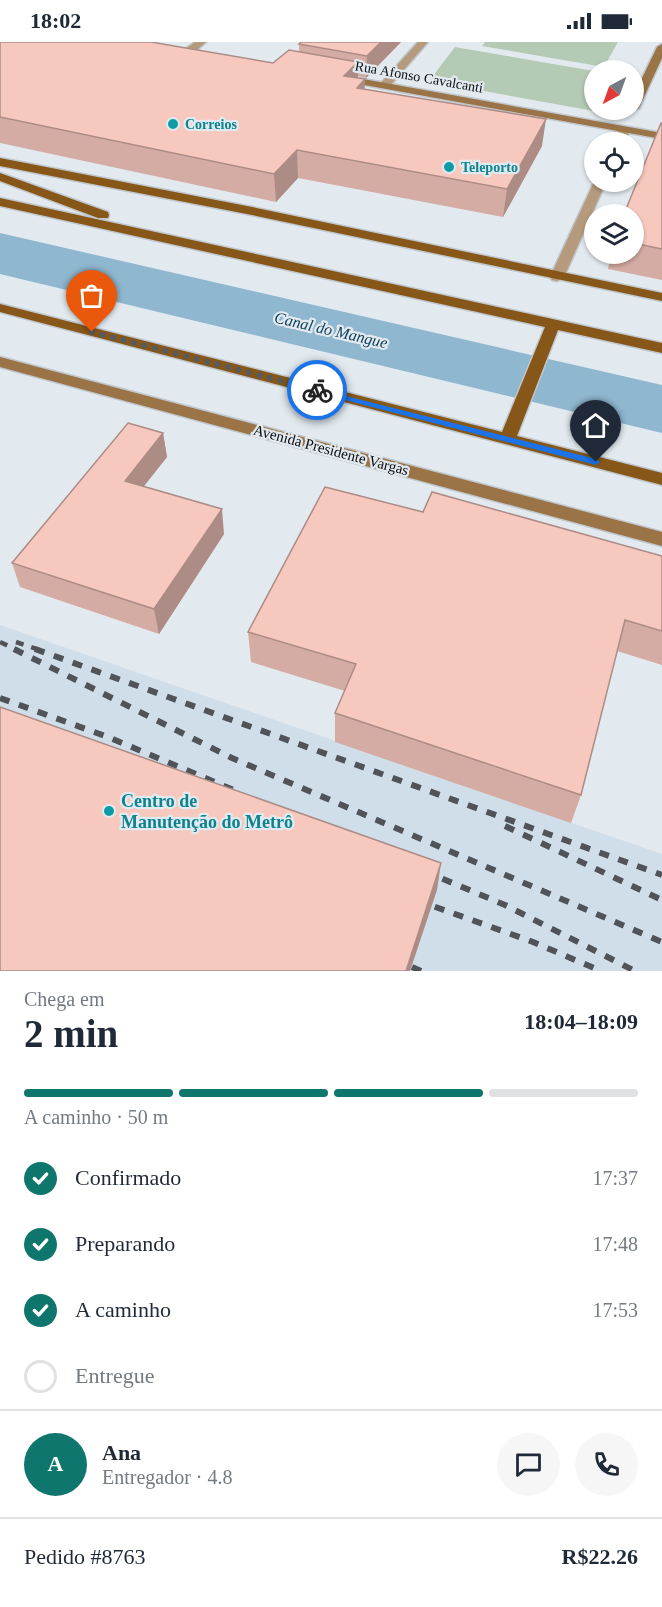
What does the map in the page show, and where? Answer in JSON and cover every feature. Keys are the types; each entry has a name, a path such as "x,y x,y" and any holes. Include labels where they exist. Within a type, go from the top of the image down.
{"main road":[{"path":"0,162 252,211 557,277 662,297"},
{"path":"0,177 164,237"},
{"path":"0,202 662,348"},
{"path":"0,308 662,479"},
{"path":"507,440 554,324"}],"street":[{"path":"201,42 183,51 205,54"},
{"path":"384,86 423,42"},
{"path":"644,85 662,47"},
{"name":"Rua Afonso Cavalcanti","path":"330,76 662,136"},
{"path":"624,130 628,120"},
{"path":"557,277 595,192"},
{"name":"Avenida Presidente Vargas","path":"0,362 662,539"}],"shaded area":[{"path":"0,625 662,854 662,971 0,971"}],"green space":[{"path":"485,42 618,42 608,60 584,60 584,64 482,46"},
{"path":"455,47 584,69 584,109 429,81"}],"water":[{"name":"Canal do Mangue","path":"0,233 662,385 662,433 0,274"}],"building":[{"path":"0,42 151,42 273,63 289,50 358,62 344,76 365,79 357,88 546,119 507,189 297,150 274,174 0,117"},
{"path":"301,42 381,42 367,56 299,44"},
{"path":"661,123 662,249 644,245 644,204 628,204 633,192 644,192 644,165"},
{"path":"128,423 163,433 125,481 222,509 154,609 12,563"},
{"path":"325,487 423,512 432,492 662,556 662,631 625,620 581,795 335,713 356,664 248,632"},
{"name":"Centro de Manutenção do Metrô","path":"0,707 441,863 406,971 0,971"}],"railway":[{"path":"0,642 17,650"},
{"path":"16,642 40,650"},
{"path":"14,649 232,758 662,942"},
{"path":"35,649 662,875"},
{"path":"0,698 108,737 236,791"},
{"path":"505,826 662,900"},
{"path":"424,871 505,905 635,971"},
{"path":"416,900 533,942 601,971"},
{"path":"412,967 421,971"}],"way so far":[{"path":"92,332 317,390"}],"place":[{"name":"Correios","path":"173,124"},
{"name":"Teleporto","path":"449,167"},
{"name":"Centro de Manutenção do Metrô","path":"109,811"}],"route":[{"path":"317,390 596,462"}]}
